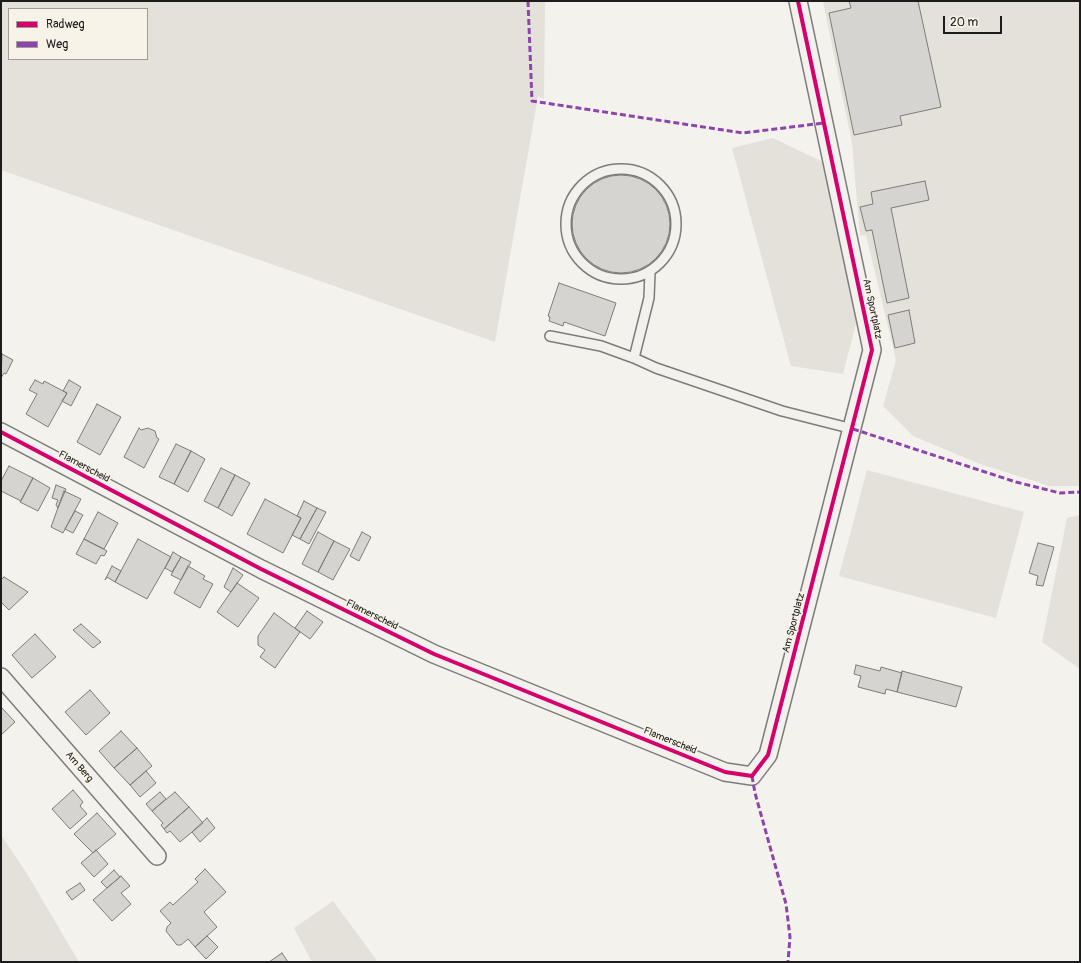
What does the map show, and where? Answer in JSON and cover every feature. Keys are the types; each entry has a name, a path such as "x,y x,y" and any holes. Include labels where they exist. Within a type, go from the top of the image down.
{"street":[{"name":"Am Sportplatz","path":"752,776 768,755 872,350 798,1"},
{"name":"Flamerscheid","path":"1,432 262,569 434,654 725,772 752,776"},
{"name":"Am Berg","path":"1,678 157,856"}],"lane":[{"path":"634,358 649,298 650,272 669,253 674,241 676,214 672,201 665,190 655,180 644,173 631,169 618,168 604,171 592,176 574,195 568,208 566,234 574,253 587,268 598,275 611,279 625,280 650,272"},
{"path":"550,336 601,346 656,368 782,411 852,429"}],"shaded area":[{"path":"1,1 545,1 544,99 538,96 495,342 1,170"},
{"path":"823,1 1080,1 1080,486 1050,486 980,464 913,436 883,406 896,360 866,235 860,236 852,143"},
{"path":"773,138 825,163 857,320 843,374 791,366 732,148"},
{"path":"867,470 1024,512 996,618 839,576"},
{"path":"1080,515 1080,669 1042,642 1067,518"},
{"path":"1,835 26,872 79,962 1,962"},
{"path":"333,901 378,962 312,962 294,928"}],"building":[{"path":"849,1 918,1 941,107 900,116 902,125 854,135 829,13 851,8"},
{"path":"621,175 640,179 655,190 666,205 670,224 666,243 655,258 640,269 621,273 602,269 587,258 576,243 572,224 576,205 587,190 602,179"},
{"path":"925,181 929,200 891,208 909,298 887,303 872,230 866,231 860,207 873,204 871,192"},
{"path":"559,283 616,303 605,336 564,322 563,326 549,321 550,317 548,316"},
{"path":"909,310 915,343 895,348 888,315"},
{"path":"2,354 13,360 6,374 4,373 1,378"},
{"path":"35,380 43,384 44,381 67,393 48,427 26,414 37,394 29,390"},
{"path":"69,380 81,387 71,406 62,401 67,393 63,391"},
{"path":"97,404 121,417 100,455 77,442"},
{"path":"139,428 141,430 148,428 155,431 157,438 159,439 144,468 124,457"},
{"path":"176,444 191,451 174,484 159,477"},
{"path":"191,451 205,459 188,492 174,484"},
{"path":"9,466 33,478 21,501 1,491 1,481"},
{"path":"221,468 235,475 218,508 204,501"},
{"path":"235,475 250,483 232,516 218,508"},
{"path":"33,478 50,488 38,511 20,502"},
{"path":"56,485 66,489 58,508 56,505 58,500 52,498"},
{"path":"64,491 81,499 63,533 51,527"},
{"path":"265,499 301,518 283,553 247,534"},
{"path":"304,501 317,508 300,539 292,535 301,518 297,516"},
{"path":"317,508 326,512 309,544 300,539"},
{"path":"75,511 83,515 73,533 65,529"},
{"path":"98,512 118,523 104,549 84,539"},
{"path":"318,532 334,541 318,572 302,564"},
{"path":"362,532 371,537 359,561 350,556"},
{"path":"84,539 107,551 104,556 101,555 96,564 76,554"},
{"path":"138,539 171,557 147,599 115,582"},
{"path":"334,541 350,549 333,580 318,572"},
{"path":"1038,543 1054,547 1043,586 1036,585 1038,576 1029,573"},
{"path":"173,552 181,557 172,572 165,568"},
{"path":"181,557 191,562 181,580 171,575"},
{"path":"112,566 121,571 115,582 107,577 105,580"},
{"path":"188,566 205,576 203,579 213,584 200,608 174,593"},
{"path":"233,568 243,575 231,592 224,587"},
{"path":"4,577 28,592 9,610 1,602 1,580"},
{"path":"237,583 259,598 238,627 217,612"},
{"path":"307,611 323,622 310,639 295,628"},
{"path":"274,613 300,632 275,668 260,657 265,650 258,645 258,636"},
{"path":"81,624 101,642 93,648 73,630"},
{"path":"35,634 56,657 32,678 12,655"},
{"path":"856,665 880,671 881,667 902,673 897,692 886,689 885,694 858,687 861,676 854,674"},
{"path":"902,671 962,687 956,707 897,692"},
{"path":"90,690 110,713 86,735 65,712"},
{"path":"1,707 15,722 1,735"},
{"path":"121,731 137,748 114,768 99,751"},
{"path":"137,748 152,766 130,785 114,768"},
{"path":"146,771 156,783 140,797 130,785"},
{"path":"73,790 83,802 80,806 87,814 70,829 52,809"},
{"path":"160,792 166,799 152,811 146,804"},
{"path":"175,792 189,807 164,829 161,825 163,823 152,811"},
{"path":"189,807 203,823 180,842 170,831 167,833 164,829"},
{"path":"97,813 116,834 93,853 74,834"},
{"path":"207,818 215,828 200,842 192,832"},
{"path":"96,850 108,864 94,877 81,863"},
{"path":"205,869 226,892 204,912 217,927 195,947 188,939 181,945 177,945 166,931 167,927 171,923 160,911 170,902 173,905 198,882 195,879"},
{"path":"114,870 120,877 107,888 101,882"},
{"path":"121,876 130,886 121,893 131,904 112,921 93,900"},
{"path":"80,883 85,890 72,900 66,892"},
{"path":"207,936 218,947 206,959 195,947"},
{"path":"282,953 288,962 269,962"}],"marked path":[{"path":"528,1 532,101 743,133 824,123"},
{"path":"853,429 1016,482 1060,493 1080,492"},
{"path":"752,776 755,793 786,904 790,937 788,962"}],"cycle path":[{"path":"1,432 261,569 434,654 725,772 752,776 768,755 872,350 798,1"}]}
